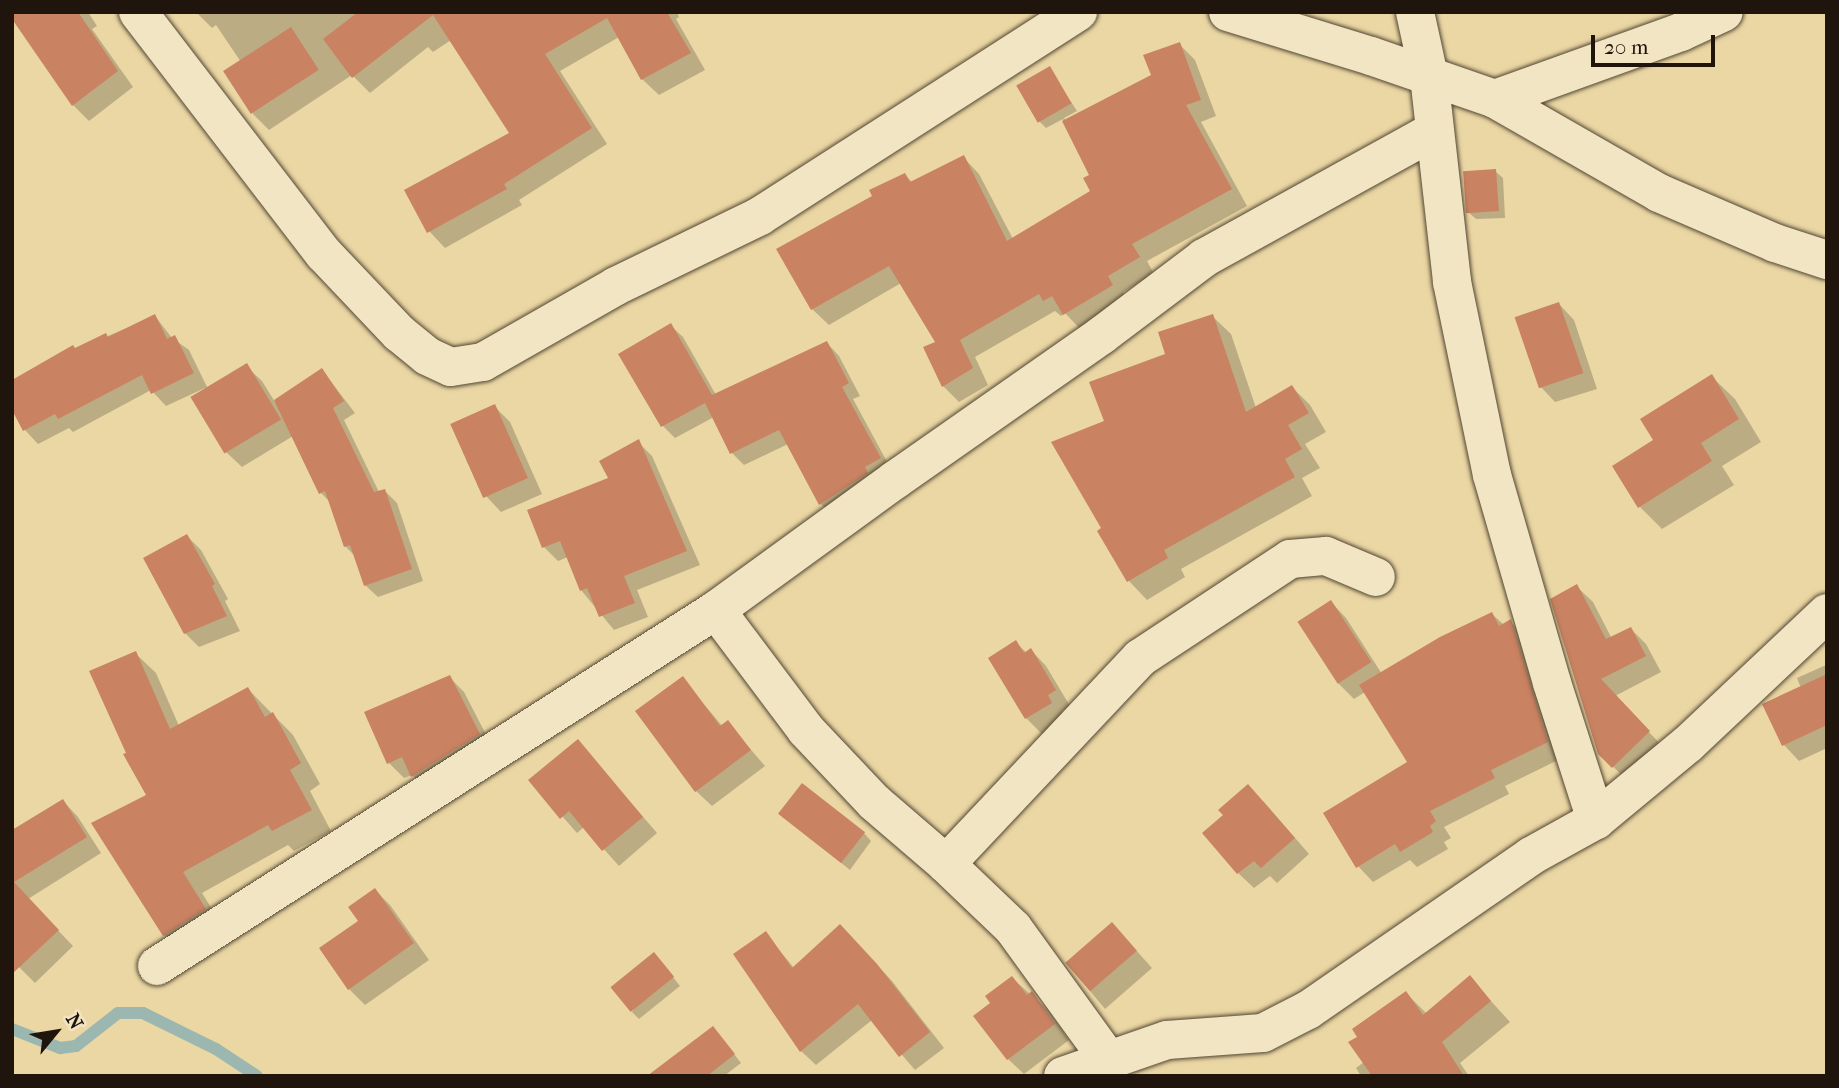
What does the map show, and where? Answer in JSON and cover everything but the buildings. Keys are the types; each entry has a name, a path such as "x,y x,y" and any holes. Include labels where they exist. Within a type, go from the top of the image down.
{"street":[{"path":"138,12 324,254 399,333 427,356 451,367 483,362 616,286 760,216 1078,12"},
{"path":"1228,12 1495,99 1659,193 1775,243 1827,260"},
{"path":"1415,12 1429,76 1452,282 1492,475 1552,683 1596,820"},
{"path":"1495,99 1681,32 1724,12"},
{"path":"157,966 716,610 1102,335 1204,258 1434,131"},
{"path":"946,863 1140,658 1152,650 1290,559 1326,556 1376,577"},
{"path":"716,610 806,730 874,802 946,863 1013,928 1111,1062"},
{"path":"1063,1076 1111,1062 1167,1040 1263,1033 1308,1010 1531,856 1596,820 1688,744 1827,613"}],"waterway":[{"path":"12,1029 60,1048 76,1046 118,1013 143,1013 216,1049 257,1076"}]}
